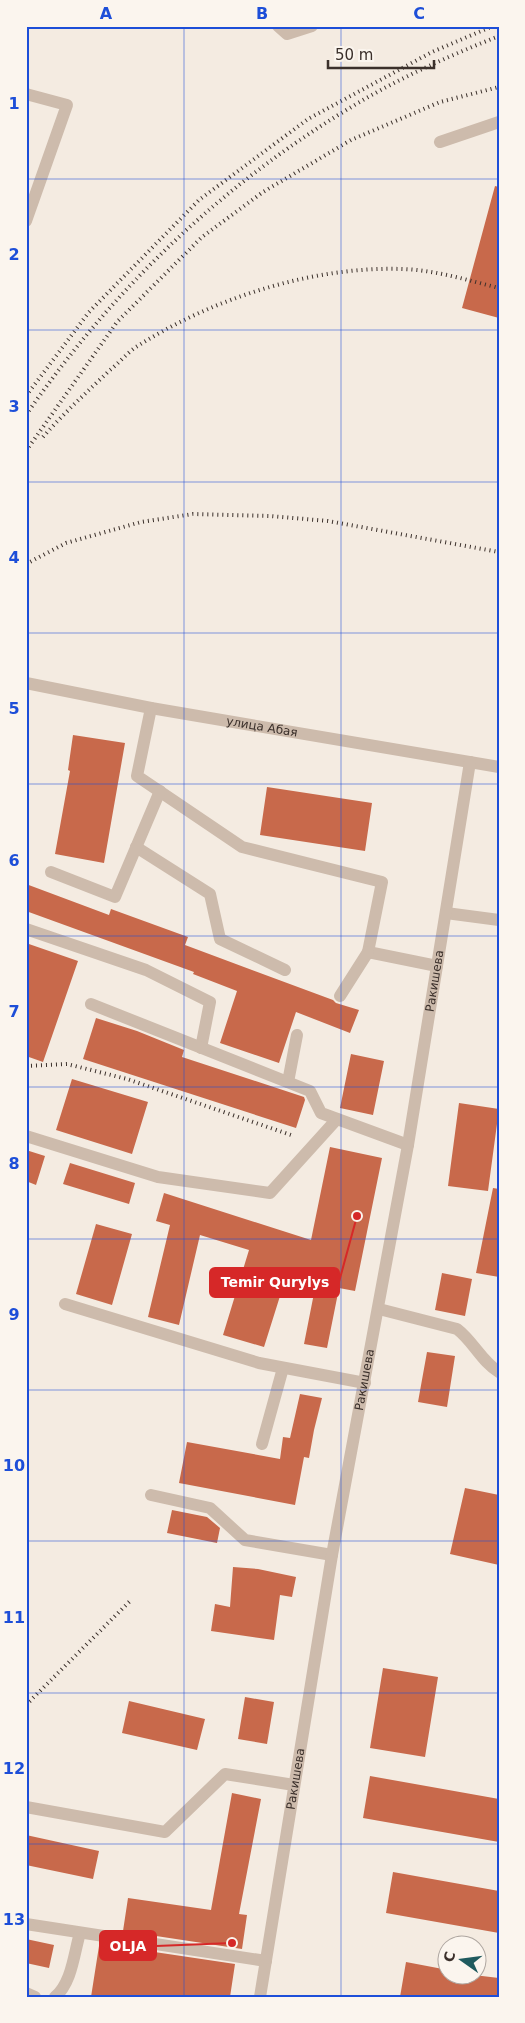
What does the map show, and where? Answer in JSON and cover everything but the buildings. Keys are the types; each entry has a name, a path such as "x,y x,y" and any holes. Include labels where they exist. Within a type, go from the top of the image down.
{"street":[{"path":"278,26 288,34 312,26"},
{"path":"26,94 67,105 26,221"},
{"path":"440,142 499,122"},
{"name":"улица Абая","path":"26,683 151,708 499,767"},
{"path":"151,708 138,776 242,847 382,882 368,952 340,996"},
{"name":"Ракишева","path":"260,1997 332,1555 408,1145 470,762"},
{"path":"51,872 115,897 160,791"},
{"path":"136,847 210,894 220,938 285,970"},
{"path":"446,913 499,920"},
{"path":"26,929 146,970 210,1002 201,1048"},
{"path":"368,952 437,966"},
{"path":"91,1004 310,1091 321,1113 408,1145"},
{"path":"288,1082 297,1035"},
{"path":"26,1136 158,1177 270,1193 337,1119"},
{"path":"65,1304 259,1363 365,1383"},
{"path":"379,1309 457,1329 465,1335 492,1368 499,1372"},
{"path":"262,1444 283,1368"},
{"path":"151,1495 210,1508 246,1540 332,1555"},
{"path":"26,1807 165,1832 225,1774 294,1785"},
{"path":"26,1924 266,1961"},
{"path":"55,1997 66,1984 80,1933"},
{"path":"26,1993 35,1997"}],"railway":[{"path":"26,396 89,312 199,200 308,119 432,52 493,26"},
{"path":"26,415 95,325 133,283 214,205 258,170 353,106 424,68 499,36"},
{"path":"26,451 117,322 202,237 263,192 351,140 440,102 499,87"},
{"path":"43,437 84,395 136,347 165,330 229,300 298,280 333,273 368,270 402,269 439,273 499,288"},
{"path":"26,564 66,543 141,522 193,514 270,516 328,521 499,552"},
{"path":"26,1066 67,1064 127,1079 294,1136"},
{"path":"26,1705 132,1599"}],"place":[{"name":"Temir Qurylys","path":"357,1216"},
{"name":"OLJA","path":"232,1943"}]}
